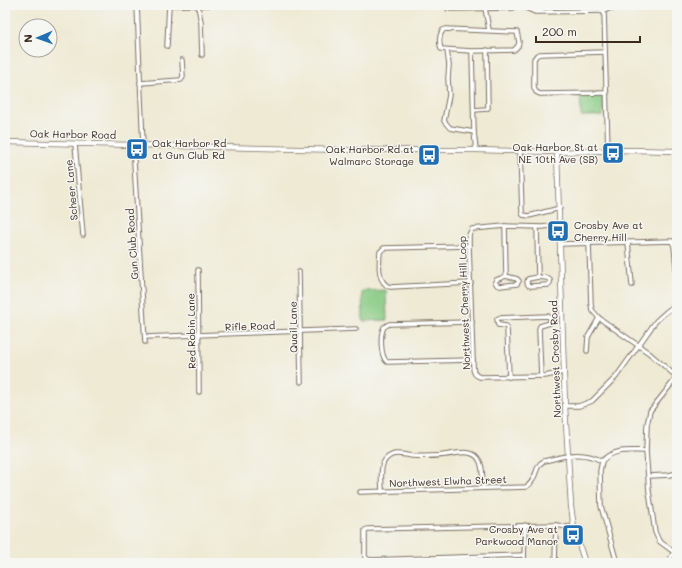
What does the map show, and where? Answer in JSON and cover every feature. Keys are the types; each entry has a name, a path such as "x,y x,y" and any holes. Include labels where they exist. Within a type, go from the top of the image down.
{"street":[{"path":"137,5 143,145"},
{"path":"161,5 213,5"},
{"path":"167,46 169,5"},
{"path":"528,8 535,12 604,11 610,8 667,5"},
{"path":"198,6 201,22 202,55"},
{"path":"485,8 490,30"},
{"path":"448,9 513,8"},
{"path":"604,11 608,152"},
{"path":"443,30 490,30 516,32 519,42 518,46 514,50 472,51 443,50 440,46 441,32 443,30"},
{"path":"447,50 449,65 449,95 444,121 450,128 474,132"},
{"path":"474,110 488,108 488,50"},
{"path":"472,51 474,132 476,150"},
{"path":"605,52 537,55 534,59 534,88 536,92 540,94 607,93"},
{"path":"140,83 181,80 183,77 182,60"},
{"name":"Oak Harbor Road","path":"5,142 342,150 476,150 557,152 677,151"},
{"name":"Scheer Lane","path":"75,144 83,235"},
{"name":"Gun Club Road","path":"133,144 145,342"},
{"path":"520,151 523,215 529,216 560,208"},
{"name":"Northwest Crosby Road","path":"557,152 560,208 565,406 570,506 574,528 585,563"},
{"name":"Northwest Cherry Hill Loop","path":"560,225 537,227 505,226 472,229 470,232 469,246 473,372 476,376 480,378 541,376 564,372"},
{"path":"505,226 506,276"},
{"path":"537,227 538,277"},
{"path":"560,244 672,241 674,246 677,278"},
{"path":"628,242 632,285"},
{"path":"589,243 592,310 599,318 638,345 677,377 650,411 647,425 646,451 652,518 657,538 662,544 674,552"},
{"path":"469,246 384,248 381,250 380,256 381,278 386,285 390,287 471,283"},
{"name":"Red Robin Lane","path":"198,270 200,392"},
{"name":"Quail Lane","path":"300,272 301,382"},
{"path":"506,276 517,278 519,281 518,284 497,285 495,282 496,280 506,276"},
{"path":"538,277 548,278 550,283 548,285 531,286 527,284 529,279 538,277"},
{"path":"565,406 579,406 592,401 616,377 656,321 677,304"},
{"path":"509,377 507,328 506,326 498,325 497,319 548,316 550,318 550,323 540,326 539,329 541,376"},
{"path":"587,351 588,337 599,318"},
{"path":"472,322 389,324 384,327 382,332 382,355 387,362 473,360"},
{"name":"Rifle Road","path":"145,337 356,329"},
{"path":"617,563 601,506 600,471 602,461 606,456 618,452 646,451"},
{"path":"382,492 382,470 384,461 390,456 398,454 427,456 468,452 474,454 477,456 481,464 483,488"},
{"path":"568,455 587,455 602,461"},
{"name":"Northwest Elwha Street","path":"360,492 526,487 534,480 536,470 541,462 568,455"},
{"path":"649,476 677,473"},
{"path":"524,555 369,560 365,557 365,530 525,525 556,525 574,528"},
{"path":"524,563 525,525"},
{"path":"555,563 556,525"},
{"path":"668,563 677,546"}],"green space":[{"path":"599,94 603,98 603,116 581,116 580,95"},
{"path":"386,290 387,320 363,321 362,291"}],"place":[{"name":"Oak Harbor Rd at Gun Club Rd","path":"137,149"},
{"name":"Oak Harbor St at NE 10th Ave (SB)","path":"613,153"},
{"name":"Oak Harbor Rd at Walmarc Storage","path":"429,155"},
{"name":"Crosby Ave at Cherry Hill","path":"558,231"},
{"name":"Crosby Ave at Parkwood Manor","path":"573,535"}]}
